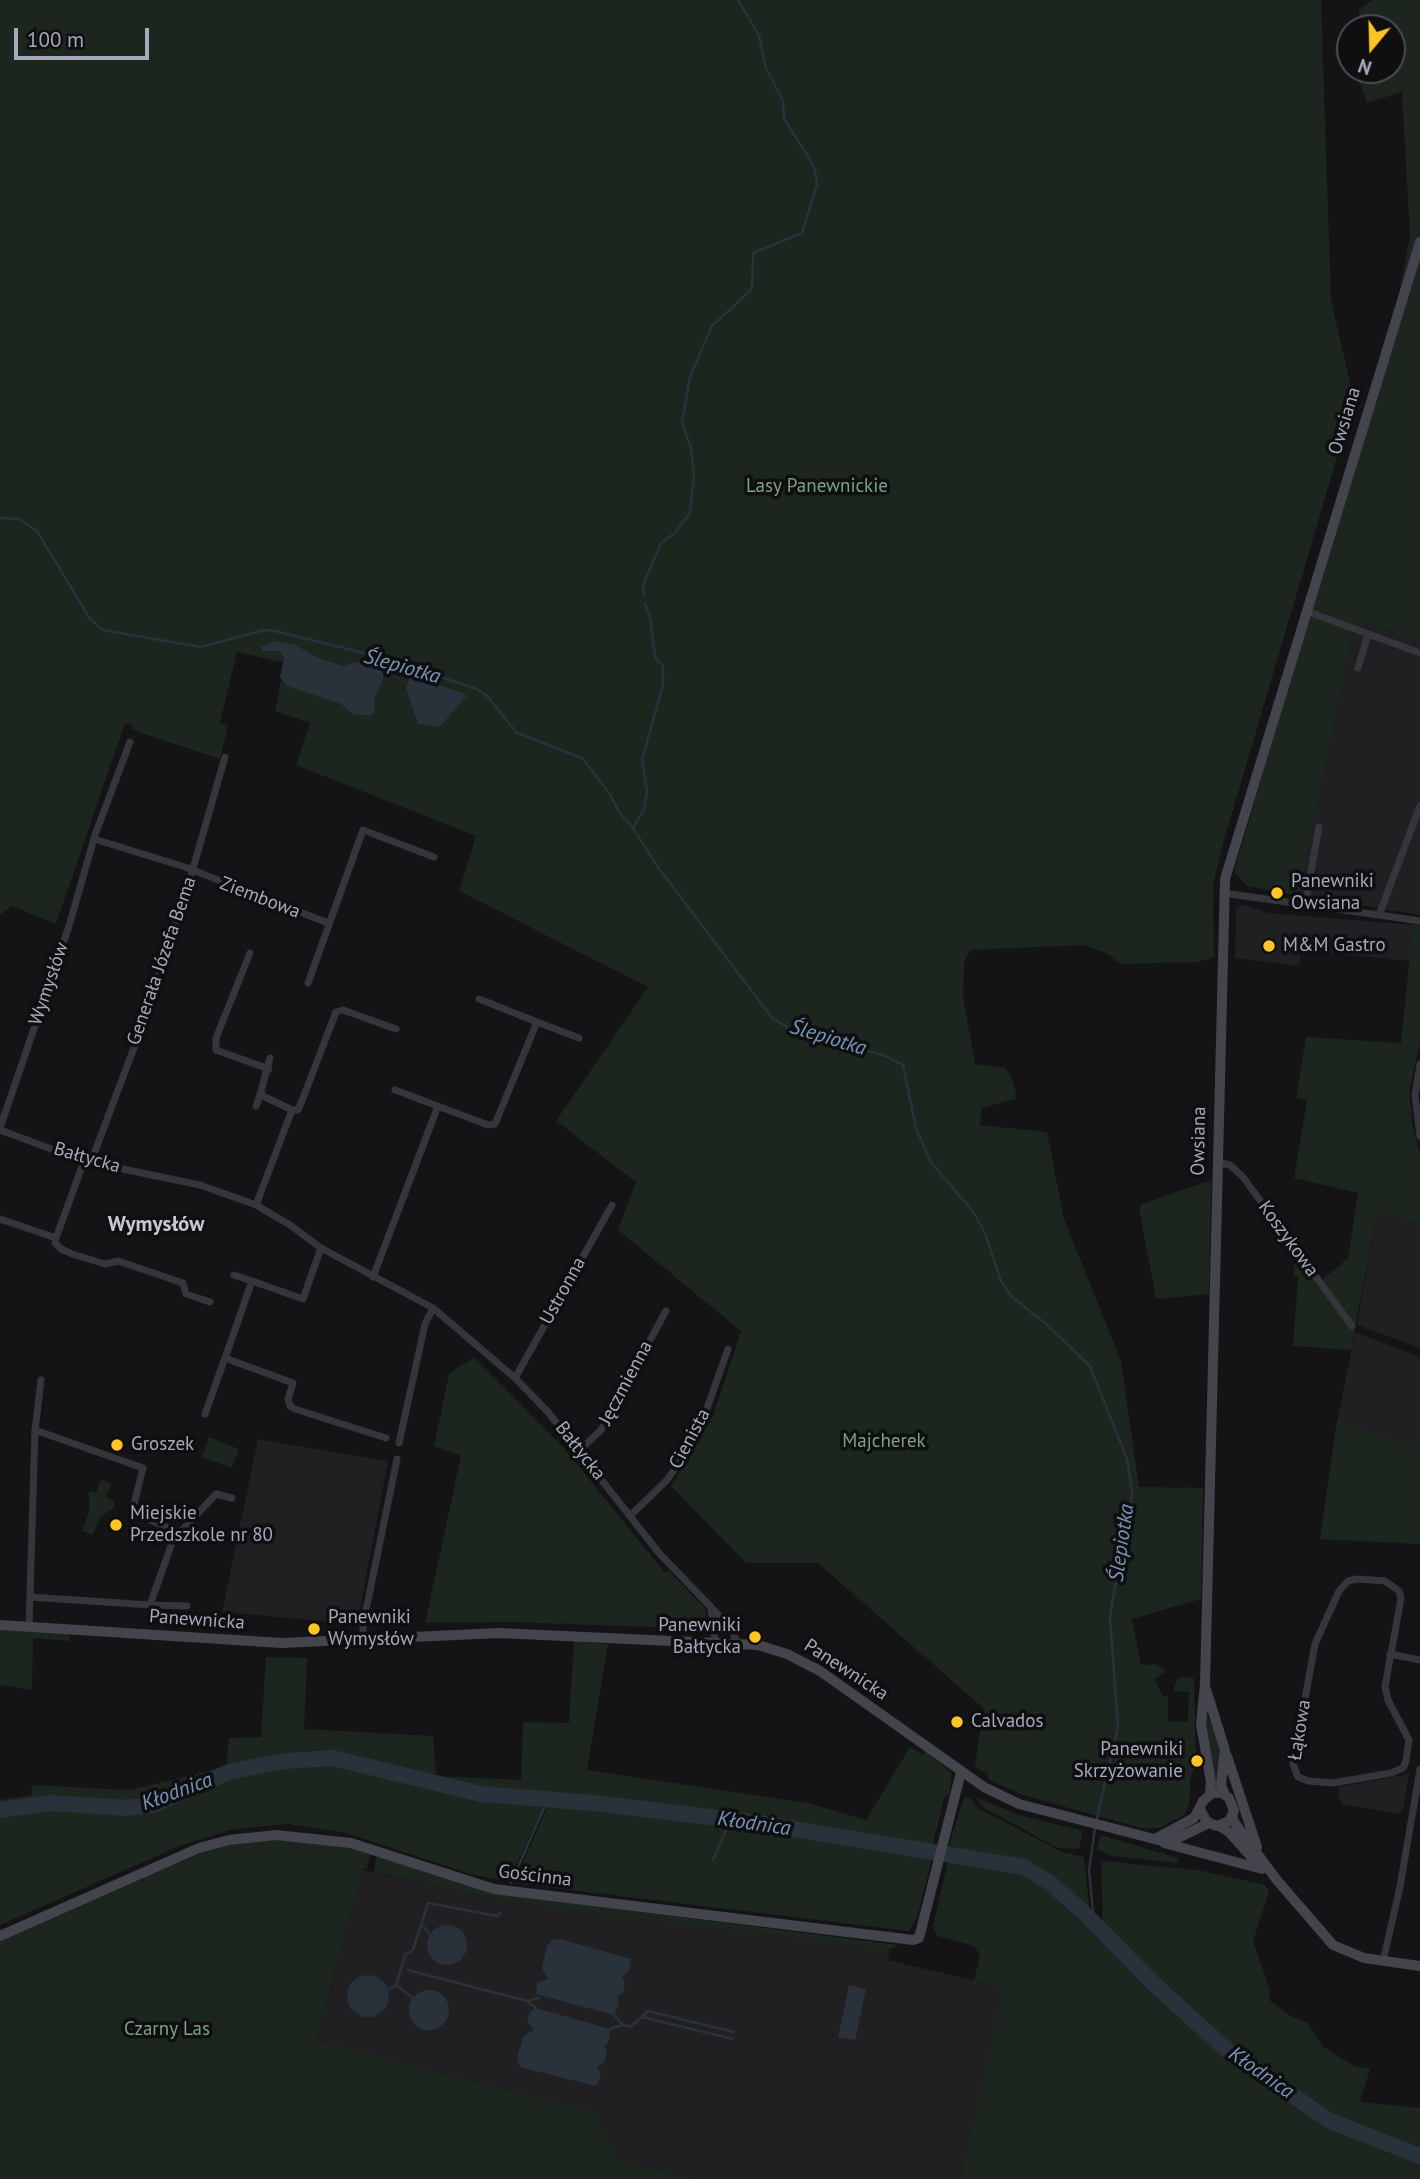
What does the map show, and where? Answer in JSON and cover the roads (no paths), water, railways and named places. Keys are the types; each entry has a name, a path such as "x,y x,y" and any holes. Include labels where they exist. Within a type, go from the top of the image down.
{"street":[{"name":"Owsiana","path":"1210,1794 1211,1782 1201,1734 1201,1711 1205,1684 1223,893 1232,850 1420,242"},
{"path":"1305,610 1420,653"},
{"path":"1358,668 1368,634"},
{"name":"Wymysłów","path":"0,1129 69,926 94,839 130,742"},
{"name":"Generała Józefa Bema","path":"56,1238 138,1037 192,872 225,757"},
{"path":"1379,915 1420,806"},
{"path":"1305,904 1319,827"},
{"path":"308,983 363,830 434,857"},
{"path":"94,839 192,872"},
{"name":"Ziembowa","path":"192,872 328,923"},
{"path":"1223,893 1420,921"},
{"path":"250,953 216,1038 216,1050 269,1069"},
{"path":"479,999 579,1038"},
{"path":"261,1091 263,1096 292,1110 298,1110 336,1012 343,1010 396,1029"},
{"path":"395,1090 488,1125 495,1125 537,1022"},
{"path":"256,1106 269,1069 270,1058"},
{"path":"1420,1064 1415,1095 1420,1136"},
{"path":"373,1277 438,1106"},
{"path":"256,1205 292,1110"},
{"name":"Bałtycka","path":"0,1129 87,1161 201,1185 256,1205 321,1248 433,1308 515,1378 580,1450 673,1570 734,1633 737,1643"},
{"name":"Koszykowa","path":"1216,1162 1230,1165 1242,1177 1352,1326"},
{"name":"Ustronna","path":"515,1378 612,1205"},
{"path":"0,1219 56,1238 55,1243 72,1254 105,1264 118,1262 183,1283 186,1294 210,1302"},
{"path":"234,1275 303,1298 321,1248"},
{"path":"205,1414 252,1281"},
{"path":"399,1443 425,1324 433,1308"},
{"name":"Jęczmienna","path":"580,1450 601,1430 666,1311"},
{"name":"Cienista","path":"630,1516 667,1480 679,1463 706,1411 728,1349"},
{"path":"225,1358 293,1383 288,1398 290,1406 295,1409 386,1438"},
{"path":"29,1627 35,1430 41,1380"},
{"path":"35,1430 143,1468 132,1512 180,1533"},
{"path":"363,1640 397,1459"},
{"name":"Panewnicka","path":"150,1605 169,1552 180,1533 216,1494 232,1498"},
{"name":"Łąkowa","path":"1357,1578 1385,1581 1399,1591 1401,1598 1390,1654 1385,1693 1409,1740 1403,1768 1391,1773 1333,1783 1308,1781 1298,1777 1293,1764 1315,1644 1339,1591 1348,1581 1357,1578"},
{"name":"Panewnicka","path":"30,1597 187,1606"},
{"path":"711,1608 715,1642"},
{"name":"Panewnicka","path":"0,1625 282,1643 499,1633 737,1643 771,1648 811,1665 990,1792 1019,1804 1086,1823 1262,1869"},
{"path":"1390,1654 1420,1660"},
{"name":"Owsiana","path":"1205,1684 1225,1750 1221,1785 1225,1795"},
{"path":"1201,1711 1209,1708 1214,1712"},
{"path":"1225,1750 1261,1856"},
{"path":"1384,1961 1420,1769"},
{"name":"Gościnna","path":"0,1936 199,1848 257,1836 297,1835 342,1841 472,1884 500,1890 913,1940 919,1938 961,1772"},
{"path":"1158,1840 1190,1822 1210,1794 1225,1795 1232,1802 1234,1822 1319,1933 1333,1945 1354,1955 1420,1966"},
{"path":"1200,1809 1214,1824 1229,1832 1262,1869 1276,1879"},
{"path":"1158,1840 1176,1839 1233,1815"}],"waterway":[{"path":"644,596 643,585 661,543 675,533 690,513 694,475 691,448 682,422 690,377 712,326 752,289 753,253 802,233 817,184 808,156 784,119 783,101 765,66 759,35 738,0"},
{"name":"Ślepiotka","path":"0,518 19,519 37,531 90,619 103,630 200,647 265,630 275,631 376,656 477,689 487,696 517,733 582,758 610,794 619,812 633,828 657,866 773,1019 791,1029 886,1056 903,1065 916,1128 930,1161 974,1213 985,1233 1001,1281 1012,1297 1046,1324 1090,1366 1127,1459 1132,1491 1130,1518 1122,1544 1110,1617 1118,1727 1096,1822"},
{"path":"633,828 644,809 647,792 642,760 663,685 663,666 655,657 650,617 645,604"},
{"name":"Kłodnica","path":"0,1810 51,1803 126,1808 153,1805 229,1772 284,1761 333,1758 481,1794 594,1803 751,1822 1024,1867 1049,1882 1082,1911 1155,1985 1228,2051 1330,2121 1420,2156"},
{"name":"Kłodnica","path":"84,1799 86,1805"},
{"path":"511,1883 544,1808 552,1800"},
{"path":"713,1860 731,1819"},
{"name":"Ślepiotka","path":"1094,1921 1089,1870 1095,1828"},
{"path":"389,1989 396,1986 405,1955 413,1950 428,1903 497,1916 500,1913"},
{"path":"421,1923 429,1934"},
{"path":"408,1970 527,2001 536,2008"},
{"path":"396,1985 413,1998"},
{"path":"527,2001 539,1998"},
{"path":"610,2029 623,2025 631,2027 648,2011 734,2032"},
{"path":"614,2015 623,2025"},
{"path":"642,2017 733,2039"}],"place":[{"name":"Panewniki Owsiana","path":"1277,893"},
{"name":"M&M Gastro","path":"1269,946"},
{"name":"Groszek","path":"117,1445"},
{"name":"Miejskie Przedszkole nr 80","path":"116,1525"},
{"name":"Panewniki Wymysłów","path":"314,1629"},
{"name":"Panewniki Bałtycka","path":"755,1637"},
{"name":"Calvados","path":"957,1722"},
{"name":"Panewniki Skrzyżowanie","path":"1197,1761"}],"district":[{"name":"Wymysłów","path":"156,1225"}],"park label":[{"name":"Lasy Panewnickie","path":"817,487"},
{"name":"Majcherek","path":"884,1442"},
{"name":"Czarny Las","path":"167,2030"}]}
